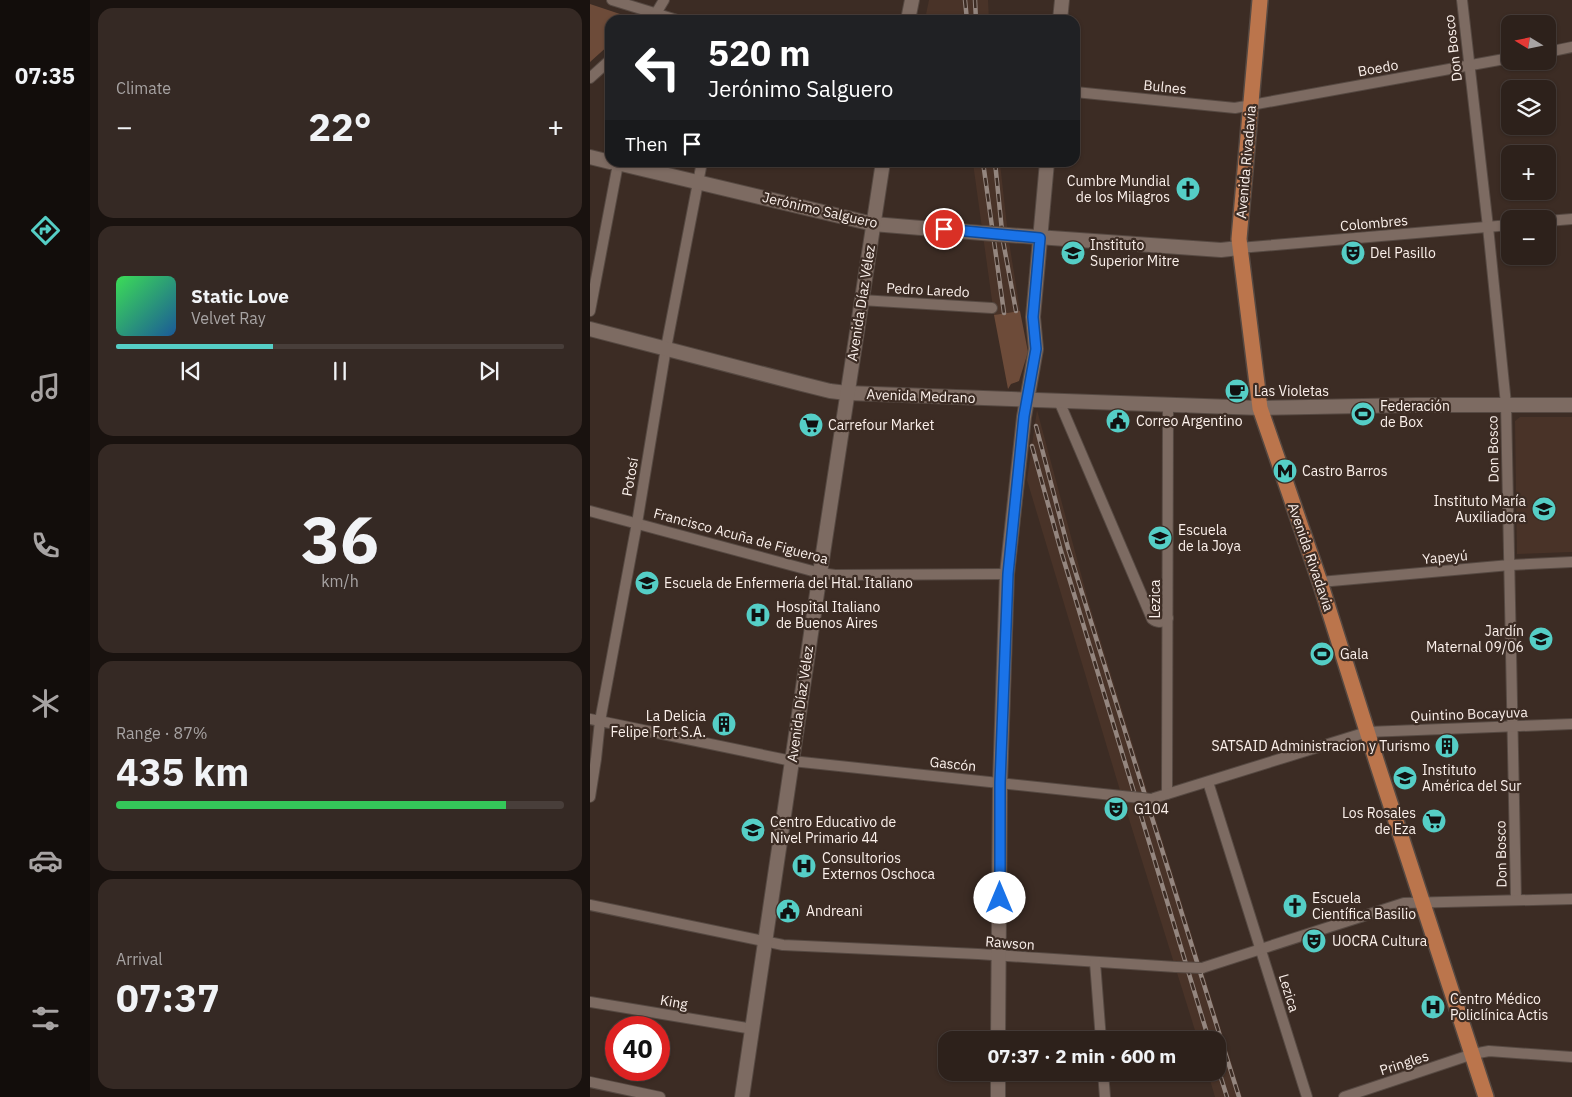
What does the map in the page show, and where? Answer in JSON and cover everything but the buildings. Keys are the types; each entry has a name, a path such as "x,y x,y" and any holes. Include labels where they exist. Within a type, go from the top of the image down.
{"main road":[{"path":"909,15 912,0"},
{"path":"1060,15 1062,0"},
{"name":"Avenida Rivadavia","path":"1260,0 1240,248 1260,408 1320,582 1486,1097"},
{"name":"Jerónimo Salguero","path":"590,157 605,161"},
{"name":"Jerónimo Salguero","path":"632,167 873,224 1040,238 1221,250 1240,248"},
{"name":"Avenida Díaz Vélez","path":"742,1097 882,167"},
{"path":"998,1031 1000,783 1008,574 1026,400 1036,349 1033,317 1046,167"},
{"name":"Avenida Medrano","path":"590,329 830,391 847,393 1260,408 1506,404 1572,405"},
{"path":"998,1081 998,1097"}],"street":[{"path":"612,0 649,15"},
{"path":"655,15 664,0"},
{"name":"Don Bosco","path":"1462,0 1506,404 1516,900"},
{"path":"1556,50 1572,47"},
{"name":"Boedo","path":"1251,104 1501,60"},
{"path":"590,78 605,64"},
{"name":"Bulnes","path":"1080,92 1235,108 1251,104"},
{"path":"590,311 613,167"},
{"name":"Potosí","path":"590,797 596,759 595,720 637,523 666,348 701,167"},
{"path":"1556,220 1572,219"},
{"name":"Colombres","path":"1240,248 1501,226"},
{"name":"Pedro Laredo","path":"861,300 992,308"},
{"path":"1058,401 1152,619 1155,622 1160,622 1168,618"},
{"name":"Lezica","path":"1167,794 1168,404"},
{"name":"Francisco Acuña de Figueroa","path":"590,511 820,573 835,575 1008,574"},
{"name":"Yapeyú","path":"1320,582 1510,565 1572,562"},
{"name":"Gascón","path":"595,720 792,761 1151,799 1367,732"},
{"name":"Quintino Bocayuva","path":"1367,732 1572,724"},
{"name":"Lezica","path":"1208,782 1307,1097"},
{"name":"Rawson","path":"590,905 784,945 1202,968 1404,903 1572,899"},
{"path":"1095,962 1100,1031"},
{"name":"King","path":"590,1002 753,1029"},
{"name":"Pringles","path":"1344,1097 1473,1054 1489,1051 1572,1057"},
{"path":"1104,1081 1105,1097"},
{"path":"590,1082 660,1097"}],"shaded area":[{"path":"929,0 988,0 989,15 926,15"},
{"path":"590,4 623,15 605,15 605,48 590,62"},
{"path":"974,167 1000,167 1008,235 1020,311 994,315"},
{"path":"1020,311 1028,352 1019,381 1011,384 1008,389 994,315"},
{"path":"1037,410 1088,600 1222,1031 1195,1031 1119,787 1027,480"},
{"name":"Instituto María Auxiliadora","path":"1520,417 1572,417 1572,552 1517,554 1515,421"},
{"path":"1226,1045 1242,1097 1215,1097 1210,1081 1226,1081"}],"railway":[{"path":"965,0 966,15"},
{"path":"975,0 976,15"},
{"path":"984,167 1004,313"},
{"path":"996,167 1003,241 1016,311"},
{"path":"1036,426 1068,548 1239,1097"},
{"path":"1032,446 1061,551 1206,1031"},
{"path":"1222,1081 1227,1097"}],"place":[{"name":"Cumbre Mundial de los Milagros","path":"1188,189"},
{"name":"Instituto Superior Mitre","path":"1073,253"},
{"name":"Del Pasillo","path":"1353,253"},
{"name":"Las Violetas","path":"1237,391"},
{"name":"Federación de Box","path":"1363,414"},
{"name":"Correo Argentino","path":"1118,421"},
{"name":"Carrefour Market","path":"811,425"},
{"name":"Castro Barros","path":"1285,471"},
{"name":"Instituto María Auxiliadora","path":"1544,509"},
{"name":"Escuela de la Joya","path":"1160,538"},
{"name":"Escuela de Enfermería del Htal. Italiano","path":"647,583"},
{"name":"Hospital Italiano de Buenos Aires","path":"758,615"},
{"name":"Jardín Maternal 09/06","path":"1541,639"},
{"name":"Gala","path":"1322,654"},
{"name":"La Delicia Felipe Fort S.A.","path":"724,724"},
{"name":"SATSAID Administracion y Turismo","path":"1447,746"},
{"name":"Instituto América del Sur","path":"1405,778"},
{"name":"G104","path":"1116,809"},
{"name":"Los Rosales de Eza","path":"1434,821"},
{"name":"Centro Educativo de Nivel Primario 44","path":"753,830"},
{"name":"Consultorios Externos Oschoca","path":"804,866"},
{"name":"Escuela Científica Basilio","path":"1295,906"},
{"name":"Andreani","path":"788,911"},
{"name":"UOCRA Cultura","path":"1314,941"},
{"name":"Centro Médico Policlínica Actis","path":"1433,1007"}],"route":[{"path":"944,229 1040,238 1033,317 1036,349 1024,416 1008,574 1000,783 1000,898"}]}
